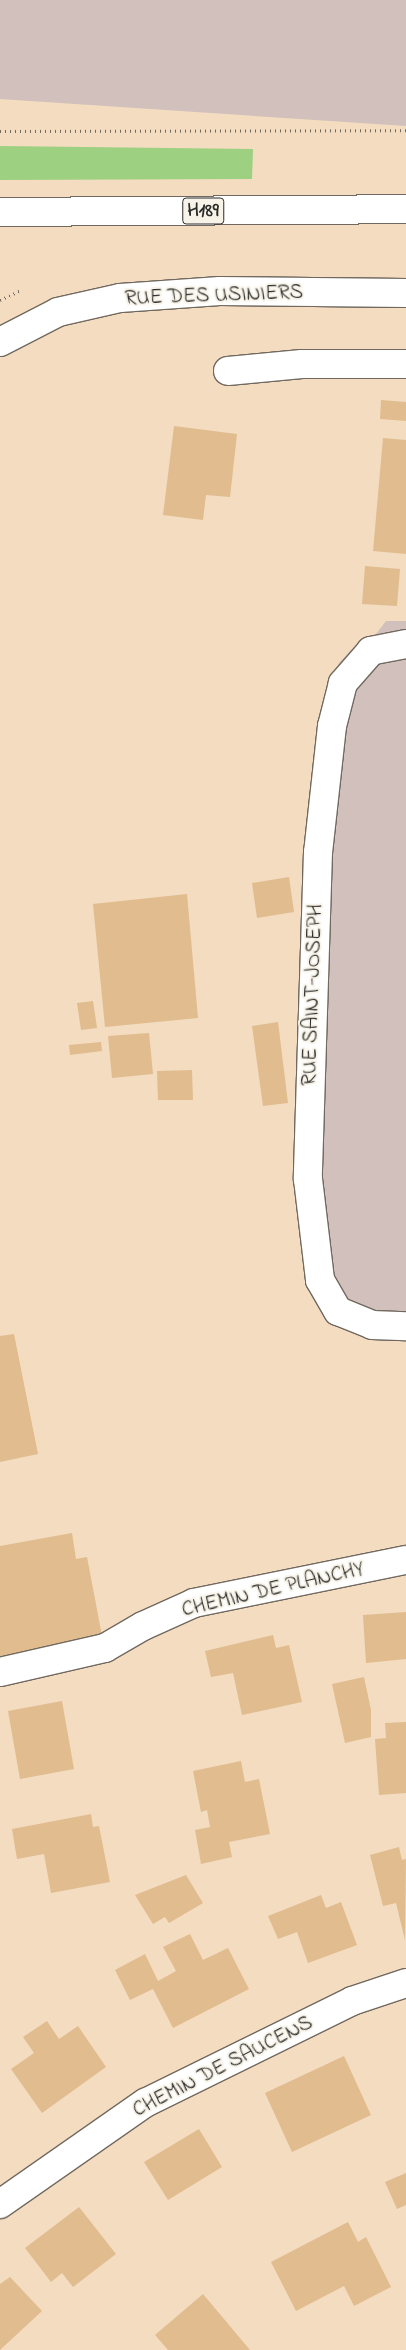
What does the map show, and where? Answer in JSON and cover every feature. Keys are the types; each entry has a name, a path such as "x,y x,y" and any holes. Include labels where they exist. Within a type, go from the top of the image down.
{"main road":[{"name":"H189","path":"0,212 406,210"},
{"name":"RUE DES USINIERS","path":"0,342 58,312 120,298 220,291 406,293"},
{"path":"228,370 302,364 406,364"},
{"name":"RUE SAINT-JOSEPH","path":"406,644 370,651 343,683 332,726 318,852 308,1179 320,1280 338,1311 372,1325 406,1326"},
{"name":"CHEMIN DE PLANCHY","path":"0,1672 105,1648 143,1626 194,1603 406,1560"},
{"name":"CHEMIN DE SAUCENS","path":"0,2204 145,2104 352,2001 406,1983"}],"path":[{"path":"0,131 406,130"}],"shaded area":[{"path":"0,0 406,0 406,126 0,99"},
{"path":"386,621 406,621 406,1338 333,1316 301,1183 326,699 339,663 356,645 373,638"}],"green space":[{"path":"0,146 253,149 252,179 0,180"}],"building":[{"path":"381,400 406,402 406,421 380,419"},
{"path":"174,426 237,434 230,497 206,495 203,520 163,515"},
{"path":"383,438 406,440 406,554 373,551"},
{"path":"365,566 400,569 397,606 362,604"},
{"path":"289,877 294,912 257,918 252,883"},
{"path":"187,894 198,1018 105,1027 93,904"},
{"path":"93,1001 97,1028 81,1030 77,1003"},
{"path":"278,1022 288,1103 263,1106 252,1026"},
{"path":"149,1033 153,1074 112,1078 108,1036"},
{"path":"101,1042 102,1051 70,1055 69,1045"},
{"path":"192,1070 193,1100 158,1100 157,1071"},
{"path":"14,1334 38,1454 0,1462 0,1336"},
{"path":"72,1533 76,1559 87,1557 103,1641 0,1660 0,1546"},
{"path":"406,1612 406,1659 366,1663 363,1615"},
{"path":"273,1635 276,1648 289,1645 302,1702 242,1715 233,1673 211,1677 205,1651"},
{"path":"364,1677 371,1710 371,1737 345,1743 332,1684"},
{"path":"62,1701 74,1769 20,1779 8,1711"},
{"path":"406,1722 406,1793 379,1795 375,1739 386,1738 385,1723"},
{"path":"241,1761 245,1782 259,1779 270,1834 229,1842 232,1857 201,1864 195,1830 210,1827 207,1810 201,1812 193,1771"},
{"path":"91,1814 93,1827 99,1826 110,1882 51,1893 44,1854 17,1859 12,1829"},
{"path":"399,1847 402,1860 406,1859 405,1940 396,1903 383,1906 370,1855"},
{"path":"186,1875 203,1903 169,1923 165,1917 153,1924 135,1895"},
{"path":"321,1895 326,1908 341,1902 357,1945 308,1963 297,1932 278,1939 268,1916"},
{"path":"190,1934 203,1960 228,1948 249,1989 173,2028 153,1989 130,2000 115,1970 145,1954 158,1981 176,1971 163,1947"},
{"path":"47,2021 59,2039 78,2026 106,2067 42,2113 11,2069 34,2053 23,2037"},
{"path":"344,2056 371,2115 292,2152 265,2093"},
{"path":"199,2129 222,2167 168,2200 144,2162"},
{"path":"406,2173 406,2205 397,2209 385,2182"},
{"path":"79,2207 116,2254 73,2287 62,2273 51,2282 25,2248"},
{"path":"348,2222 358,2242 366,2237 391,2287 354,2306 344,2286 296,2311 271,2262"},
{"path":"10,2277 42,2311 0,2350 0,2284"},
{"path":"203,2294 250,2350 168,2350 155,2335"}]}
